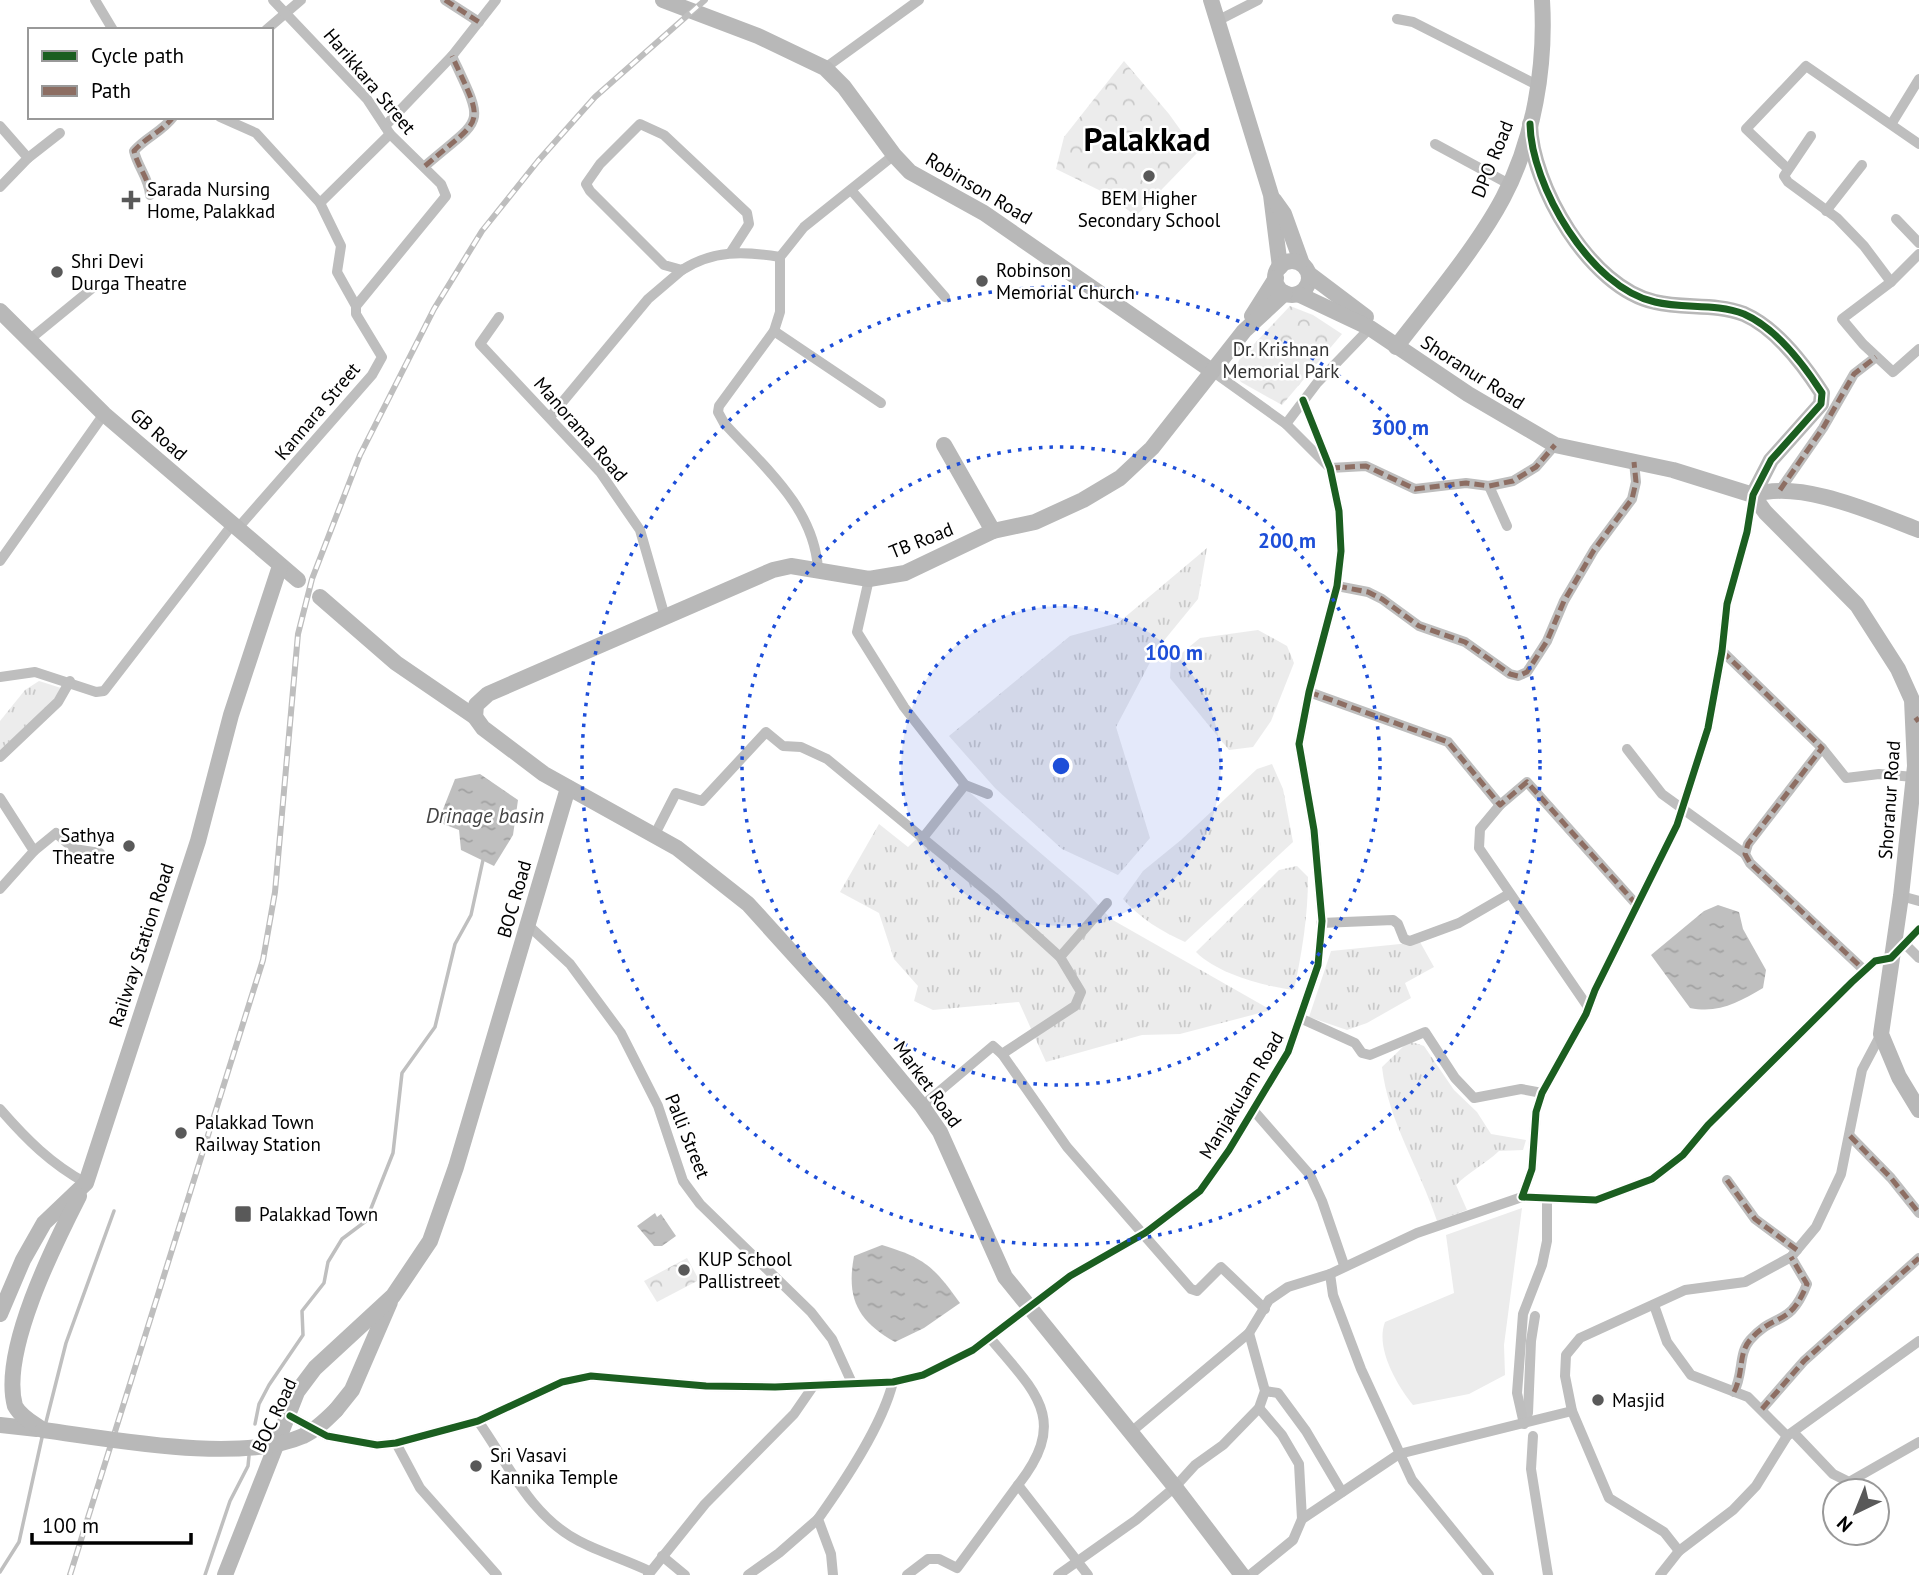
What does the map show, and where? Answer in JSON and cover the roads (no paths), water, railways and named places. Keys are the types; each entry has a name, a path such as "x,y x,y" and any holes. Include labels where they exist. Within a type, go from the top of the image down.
{"main road":[{"name":"Robinson Road","path":"663,0 758,36 825,68 844,87 894,155 910,172 984,213 1212,370"},
{"path":"1210,0 1271,195 1278,287 1292,293 1306,288 1305,269 1284,214 1271,195"},
{"name":"DPO Road","path":"1399,344 1488,220 1509,184 1530,124 1539,86 1544,47 1542,0"},
{"path":"1530,124 1533,155 1551,199 1563,221 1599,268 1613,280 1652,302 1726,308 1746,315 1775,337 1822,393 1821,404 1815,414 1771,460 1766,497 1800,492 1919,530"},
{"path":"1244,331 1278,272 1293,261 1305,269"},
{"name":"Shoranur Road","path":"1305,269 1399,344 1527,432 1555,445 1612,460 1634,462"},
{"name":"Shoranur Road","path":"1292,293 1370,328 1531,425 1559,439 1766,497 1872,626 1898,669 1917,719 1914,776 1901,896 1881,1034"},
{"name":"TB Road","path":"475,717 476,705 488,694 780,568 818,569 869,579 905,573 993,531 1035,522 1120,478 1152,448 1244,331 1292,293"},
{"name":"GB Road","path":"0,311 104,414 298,580"},
{"path":"944,445 993,531"},
{"name":"Railway Station Road","path":"1,1308 44,1223 86,1183 198,841 231,715 281,566"},
{"name":"Market Road","path":"320,597 396,663 475,717 483,728 544,774 677,848 748,904 833,998 922,1106 940,1132 1004,1277 1175,1487 1242,1575"},
{"name":"BOC Road","path":"225,1575 298,1392 315,1368 393,1296 430,1241 456,1167 568,788"},
{"path":"1881,1034 1899,1077 1919,1110"},
{"path":"43,1430 23,1417 9,1390 12,1348 26,1294 86,1183"},
{"path":"0,1425 158,1445 249,1448 278,1445 305,1435 336,1409 352,1390 393,1296"}],"street":[{"path":"95,0 112,28"},
{"name":"Harikkara Street","path":"274,0 367,99 388,130 441,184 446,196 356,306"},
{"path":"269,28 301,0"},
{"path":"445,0 480,22"},
{"path":"320,203 388,130 496,0"},
{"path":"825,68 919,0"},
{"path":"1217,21 1258,0"},
{"path":"1397,19 1413,22 1539,86"},
{"path":"425,166 472,126 477,115 476,105 452,55"},
{"path":"1787,168 1746,129 1806,66 1919,144"},
{"path":"1892,123 1919,79"},
{"path":"150,195 149,181 138,168 134,151 144,139 163,130 171,119"},
{"name":"Kannara Street","path":"224,119 256,133 298,175 320,203 341,246 337,272 356,306 356,314 382,357 372,375 235,527"},
{"path":"682,270 664,265 586,184 600,164 640,124 664,135 747,213 749,224 731,252"},
{"path":"0,126 28,158"},
{"path":"0,187 28,158 60,133"},
{"path":"1811,136 1784,176 1864,246 1891,282"},
{"path":"1435,144 1509,184"},
{"path":"818,569 813,539 794,501 724,423 718,412 719,405 774,331 780,312 780,257 804,227 894,155"},
{"path":"1826,211 1862,164"},
{"path":"851,190 945,296"},
{"path":"1896,219 1919,243"},
{"path":"550,417 648,299 682,270 701,258 731,252 780,257"},
{"path":"1919,254 1891,282 1842,319 1875,357 1893,372 1919,349"},
{"path":"29,340 95,286"},
{"name":"Manorama Road","path":"499,317 481,344 600,472 640,530 665,617"},
{"path":"1286,424 1303,400 1370,328"},
{"path":"774,331 881,403"},
{"path":"1522,1197 1532,1169 1536,1112 1542,1093 1588,1007 1681,811 1708,728 1722,651 1727,604 1747,532 1766,497 1823,428 1848,383 1875,357"},
{"path":"1212,370 1286,424 1330,468 1366,466 1416,489 1466,483 1489,486 1513,481 1536,467 1555,445"},
{"name":"Manjakulam Road","path":"290,1416 327,1436 364,1444 396,1443 478,1421 562,1382 591,1376 706,1386 893,1382 923,1374 953,1361 990,1338 1070,1276 1145,1233 1200,1192 1254,1111 1288,1052 1302,1019 1318,965 1321,923 1314,830 1299,744 1309,692 1337,586 1341,551 1339,511 1330,468 1303,400"},
{"path":"0,561 104,414"},
{"path":"1337,586 1368,592 1419,626 1465,642 1510,674 1518,676 1527,672 1537,658 1564,601 1594,550 1632,499 1636,482 1634,462"},
{"path":"1489,486 1507,526"},
{"path":"0,677 35,672 70,681 96,692 104,691 235,527"},
{"path":"869,579 857,632 904,707 965,785 988,794"},
{"path":"1722,651 1822,747 1846,778 1880,774 1914,776"},
{"path":"0,757 58,702 70,681"},
{"path":"1309,692 1448,741 1500,805"},
{"path":"654,836 676,793 702,801 766,732 783,746 801,747 827,760 994,897 1060,957 1081,992 1075,1006 1002,1054"},
{"path":"1745,854 1748,844 1822,747"},
{"path":"1626,749 1662,794 1681,811 1745,854 1750,863 1864,970"},
{"path":"1588,1007 1489,865 1477,840 1480,829 1500,805 1527,782 1636,904"},
{"path":"922,839 965,785"},
{"path":"0,798 34,851"},
{"path":"0,889 34,851 56,833 74,849 100,853"},
{"path":"1321,923 1393,920 1398,924 1404,939 1410,941 1459,923 1509,894"},
{"path":"1901,896 1919,901"},
{"path":"1060,957 1107,903"},
{"name":"Palli Street","path":"529,926 570,964 596,995 621,1033 658,1106 683,1181 700,1204 811,1312 832,1339 852,1383"},
{"path":"1131,1432 1249,1333 1269,1300 1288,1287 1330,1273 1436,1226 1522,1197 1596,1200 1652,1179 1683,1155 1708,1125 1864,970 1875,961 1891,958 1919,929"},
{"path":"1905,944 1919,958"},
{"path":"1302,1019 1355,1043 1363,1053 1370,1055 1425,1032 1464,1090 1474,1098 1521,1089 1542,1093"},
{"path":"1679,1551 1664,1532 1609,1498 1572,1411 1564,1376 1566,1355 1580,1338 1685,1290 1745,1282 1794,1254 1816,1227 1841,1174 1862,1070 1881,1034"},
{"path":"922,1106 993,1046 1002,1054 1068,1147 1194,1290 1221,1267 1265,1309"},
{"path":"0,1110 30,1143 61,1170 86,1183"},
{"path":"1254,1111 1310,1175 1327,1212 1345,1265"},
{"path":"1850,1136 1891,1178 1919,1213"},
{"path":"1727,1180 1755,1219 1794,1254 1807,1283 1800,1301 1790,1315 1751,1339 1742,1353 1743,1375 1734,1392"},
{"path":"1524,1424 1517,1393 1523,1314 1542,1265 1547,1241 1547,1199"},
{"path":"1762,1409 1804,1361 1919,1258"},
{"path":"1330,1273 1333,1294 1361,1369 1397,1444 1399,1454 1429,1504 1469,1547 1489,1575"},
{"path":"1654,1305 1667,1342 1691,1375 1734,1392 1762,1409 1833,1474 1850,1482 1919,1442"},
{"path":"1058,1575 1078,1563 1175,1487 1195,1465 1223,1445 1259,1408 1265,1391 1249,1333"},
{"path":"907,1575 928,1559 939,1559 957,1568 1018,1485 1044,1443 1046,1428 1038,1402 990,1338"},
{"path":"1660,1575 1679,1551 1733,1510 1756,1486 1791,1434 1919,1341"},
{"path":"748,1575 779,1553 818,1519 883,1409 893,1382"},
{"path":"478,1421 531,1502 551,1520 579,1541 648,1573 730,1476 794,1414 814,1385"},
{"path":"1265,1391 1278,1393 1342,1492"},
{"path":"1250,1575 1293,1540 1303,1519 1299,1464 1276,1427 1259,1408"},
{"path":"1303,1519 1399,1454 1572,1411"},
{"path":"396,1443 420,1488 497,1575"},
{"path":"1018,1485 1088,1575"},
{"path":"818,1519 831,1554 833,1575"},
{"path":"662,1556 685,1575"}],"water":[{"name":"Drinage basin","path":"480,774 518,800 513,835 494,866 461,850 459,830 438,822 455,779"},
{"path":"1718,905 1739,912 1743,929 1766,970 1763,988 1720,1008 1690,1008 1651,955 1704,911"},
{"path":"655,1213 657,1217 661,1214 676,1236 662,1246 654,1246 637,1226"},
{"path":"882,1245 909,1254 927,1265 960,1303 924,1328 895,1342 864,1317 854,1297 852,1285 854,1256"}],"waterway":[{"path":"255,1424 259,1404 269,1385 303,1335 302,1311 324,1283 328,1262 342,1239 366,1221 393,1153 402,1073 435,1027 455,944 471,915 483,860"},
{"path":"45,1426 66,1343 114,1211"},
{"path":"1528,1413 1531,1341 1535,1316"},
{"path":"0,1572 19,1542 43,1433"},
{"path":"1533,1436 1531,1469 1548,1575"},
{"path":"205,1575 230,1501 248,1466 249,1456"}],"railway":[{"path":"70,1575 263,960 275,892 298,634 312,579 360,455 434,309 482,231 538,161 595,97 705,0"}],"place":[{"name":"BEM Higher Secondary School","path":"1149,176"},
{"name":"Sarada Nursing Home, Palakkad","path":"131,200"},
{"name":"Shri Devi Durga Theatre","path":"57,272"},
{"name":"Robinson Memorial Church","path":"982,281"},
{"name":"Sathya Theatre","path":"129,846"},
{"name":"Palakkad Town Railway Station","path":"181,1133"},
{"name":"Palakkad Town","path":"243,1214"},
{"name":"KUP School Pallistreet","path":"684,1270"},
{"name":"Masjid","path":"1598,1400"},
{"name":"Sri Vasavi Kannika Temple","path":"476,1466"}],"district":[{"name":"Palakkad","path":"1147,138"}],"park label":[{"name":"Dr. Krishnan Memorial Park","path":"1281,360"}]}
